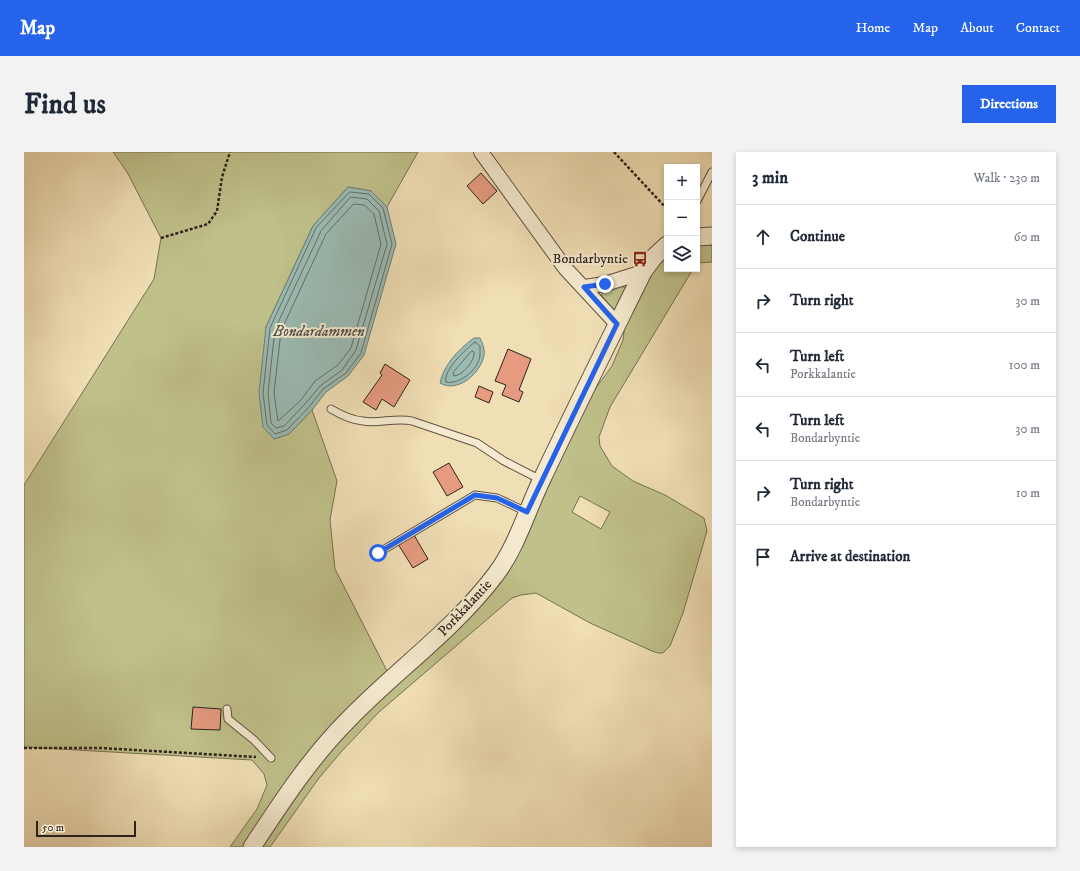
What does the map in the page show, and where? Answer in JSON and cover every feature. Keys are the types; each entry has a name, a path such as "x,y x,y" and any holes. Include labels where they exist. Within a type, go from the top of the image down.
{"street":[{"path":"481,152 565,268 617,324"},
{"path":"700,237 712,236"},
{"name":"Porkkalantie","path":"252,847 304,770 347,720 475,601 498,572 516,540 541,480 643,272 654,257 664,248"},
{"path":"584,287 605,284 643,272"}],"lane":[{"path":"698,200 712,172"},
{"path":"331,409 347,418 364,422 402,418 412,420 476,443 504,461 541,480"},
{"path":"378,553 475,495 497,498 527,512"},
{"path":"228,709 228,719 254,740 271,758"}],"path":[{"path":"161,238 208,224 217,211 222,177 230,152"},
{"path":"614,152 664,206"},
{"path":"24,748 102,748 271,758"}],"green space":[{"path":"113,152 418,152 387,207 371,191 348,187 313,226 266,327 274,439 289,434 312,410 337,481 330,520 335,569 387,671 291,777 243,847 230,847 257,809 267,785 264,774 252,760 24,747 24,485 154,279 161,238 127,172"},
{"path":"700,244 712,245 712,262 700,263"},
{"path":"664,258 664,272 691,272 610,407 599,437 600,446 612,466 633,481 665,495 704,518 707,531 683,613 670,646 663,653 652,651 590,623 536,593 512,598 379,712 341,752 319,778 270,847 260,847 311,773 338,742 376,703 479,607 501,582 587,400 612,366 623,340 625,324 643,283","holes":["580,496 610,512 601,529 572,512"]},
{"path":"619,286 627,288 617,309 613,309 601,295 607,288"}],"water":[{"name":"Bondardammen","path":"348,187 371,191 387,207 396,244 364,355 348,376 326,392 312,410 289,434 274,439 263,427 259,393 266,327 313,226"},
{"path":"474,338 480,338 484,351 483,359 477,371 466,381 460,384 453,386 440,383 449,363 463,347"}],"building":[{"path":"481,173 497,191 483,204 467,186"},
{"path":"508,349 531,359 519,390 523,392 519,402 502,395 506,385 495,381"},
{"path":"385,364 410,380 394,407 382,399 376,410 363,402 382,375 380,373"},
{"path":"479,386 493,392 489,403 475,397"},
{"path":"449,463 463,487 447,496 433,472"},
{"path":"414,535 428,559 413,568 398,544"},
{"path":"193,707 221,709 220,730 191,729"}],"place":[{"name":"Bondarbyntie","path":"640,259"}],"route":[{"path":"378,553 475,495 497,498 527,512 617,324 584,287 605,284"}]}
